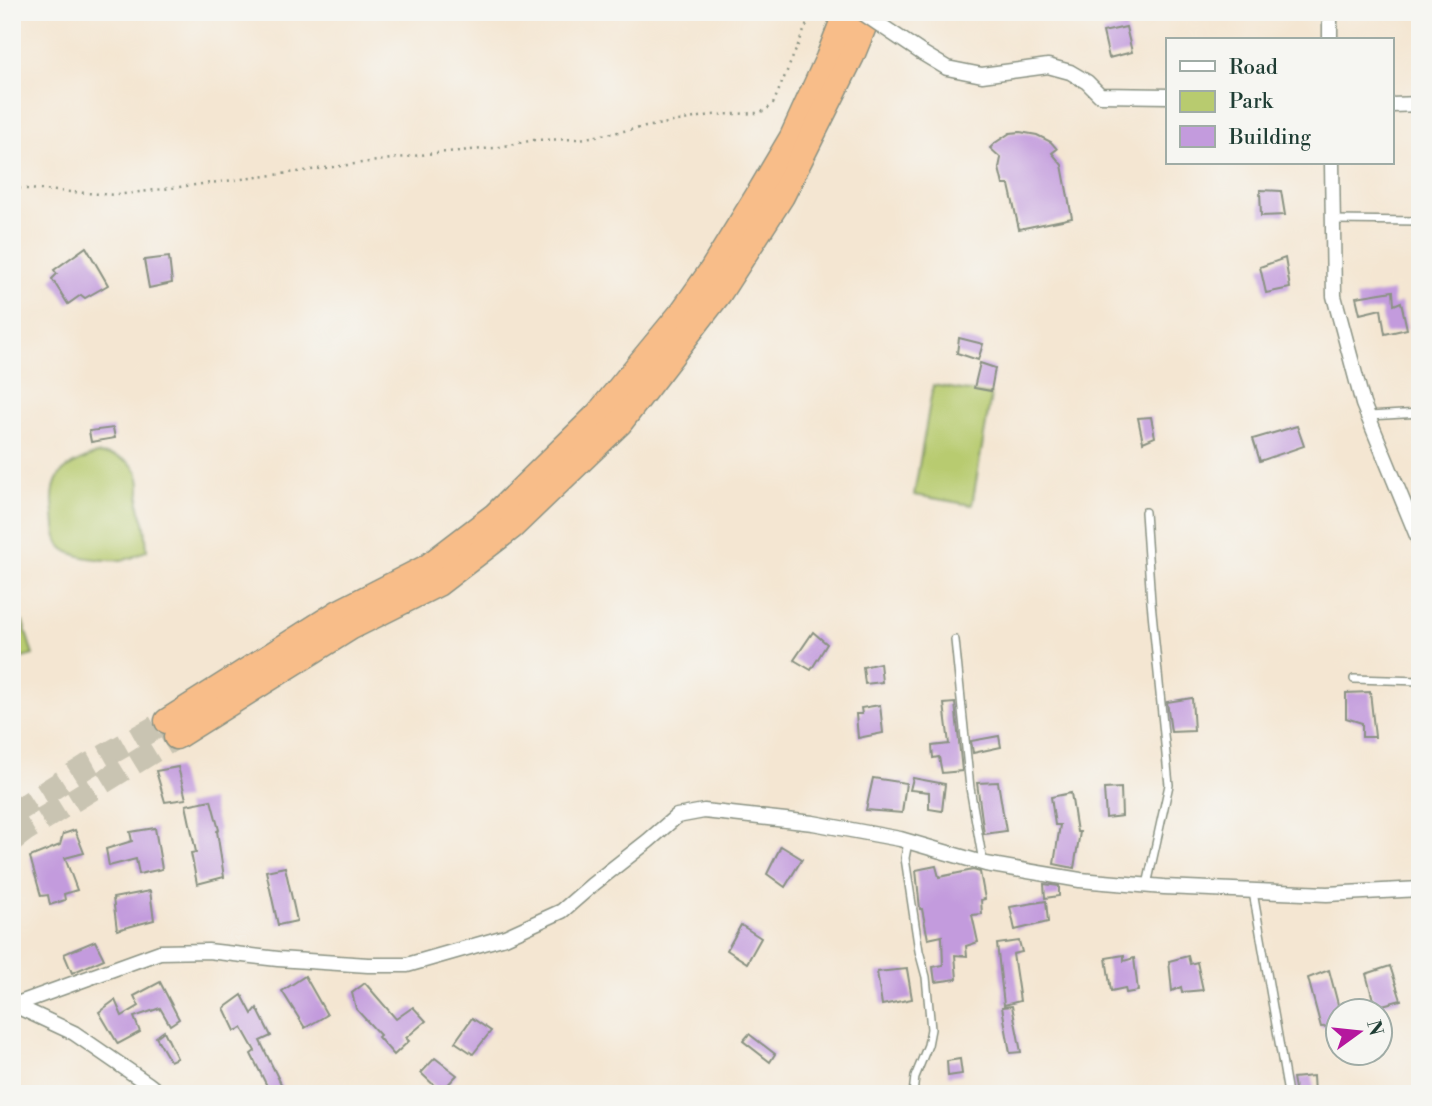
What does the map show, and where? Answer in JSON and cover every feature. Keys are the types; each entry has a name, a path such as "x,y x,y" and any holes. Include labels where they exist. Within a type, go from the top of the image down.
{"highway":[{"path":"846,12 792,137 750,208 711,271 681,312 597,415 495,515 427,567 340,612 171,729 350,628 438,584 512,527 620,423 719,294 782,196 852,56 870,12"}],"street":[{"path":"861,12 947,68 982,75 1048,66 1070,72 1087,82 1100,95 1166,96"},
{"path":"1330,12 1330,38"},
{"path":"1394,105 1420,104"},
{"path":"1332,164 1334,296 1363,404 1420,543"},
{"path":"14,1005 160,952 208,951 278,959 407,965 505,937 562,911 677,816 704,811 813,823 909,841 983,863 1080,880 1327,894 1420,889"},
{"path":"14,1005 74,1033 161,1094"}],"lane":[{"path":"1332,220 1420,221"},
{"path":"1368,416 1420,413"},
{"path":"1145,512 1168,785 1147,885"},
{"path":"955,640 970,788 983,863"},
{"path":"1354,679 1420,681"},
{"path":"909,841 905,858 919,951 926,977 931,1029 928,1045 915,1077 913,1094"},
{"path":"1253,891 1287,1088"}],"path":[{"path":"12,188 116,195 435,153 495,148 534,139 580,139 711,115 757,113 773,104 812,12"}],"green space":[{"path":"933,385 991,395 972,505 914,495"},
{"path":"96,454 121,458 137,472 139,506 145,525 147,550 132,558 111,560 72,554 58,541 53,503 57,480 66,469"},
{"path":"23,622 33,655 12,661 12,625"}],"building":[{"path":"1126,27 1132,52 1109,58 1103,32"},
{"path":"1010,133 1037,135 1051,142 1057,149 1052,153 1062,165 1072,218 1019,229 1009,185 1003,185 999,168 1001,158 990,148"},
{"path":"1260,190 1281,191 1285,215 1261,216"},
{"path":"86,247 108,285 85,298 81,295 68,304 52,279 57,274 54,270"},
{"path":"169,257 172,283 149,288 144,260"},
{"path":"1285,258 1290,288 1266,293 1260,267"},
{"path":"1393,291 1394,305 1401,302 1407,329 1385,334 1381,309 1360,314 1356,297"},
{"path":"959,338 983,344 978,360 957,353"},
{"path":"980,363 995,368 991,391 974,388"},
{"path":"1151,417 1155,437 1143,442 1138,418"},
{"path":"1297,426 1304,446 1260,461 1253,439"},
{"path":"113,428 115,438 91,442 89,431"},
{"path":"813,632 827,644 811,670 794,660"},
{"path":"880,663 882,682 865,684 863,667"},
{"path":"1370,692 1375,737 1362,737 1362,723 1346,718 1346,693"},
{"path":"1192,698 1194,731 1171,732 1167,702"},
{"path":"955,703 962,771 942,773 939,757 933,758 932,746 949,744 944,704"},
{"path":"880,705 883,733 858,738 856,714 862,714 861,708"},
{"path":"999,736 1001,747 973,753 971,741"},
{"path":"178,767 186,799 165,802 156,771"},
{"path":"873,778 906,783 902,813 866,810"},
{"path":"913,778 945,784 942,811 929,809 929,792 910,790"},
{"path":"998,782 1006,831 984,834 977,783"},
{"path":"1121,788 1122,816 1106,818 1104,789"},
{"path":"1071,793 1077,832 1080,832 1074,868 1054,864 1060,825 1055,825 1051,797"},
{"path":"211,800 219,830 224,877 197,884 191,853 196,852 186,805"},
{"path":"155,828 162,869 139,874 136,859 109,866 106,849 132,841 130,832"},
{"path":"75,830 84,853 65,858 77,890 64,894 65,900 50,905 48,895 41,896 30,857 60,845 63,834"},
{"path":"781,846 802,859 785,887 767,874"},
{"path":"936,866 939,877 973,870 980,872 985,899 981,900 982,914 972,915 978,942 966,946 967,956 955,955 957,979 935,982 933,967 943,965 942,936 928,939 920,909 916,870"},
{"path":"285,867 297,921 278,925 266,871"},
{"path":"1044,884 1059,886 1059,896 1045,898"},
{"path":"150,891 154,920 117,930 113,898"},
{"path":"1046,901 1048,922 1015,930 1010,907"},
{"path":"741,925 761,938 747,963 727,950"},
{"path":"95,941 104,959 72,973 64,954"},
{"path":"1019,941 1022,952 1013,954 1020,1001 1004,1005 997,944"},
{"path":"1124,955 1124,961 1134,958 1138,991 1126,993 1125,988 1111,991 1106,958"},
{"path":"1188,956 1190,964 1197,962 1203,990 1182,992 1181,987 1172,991 1169,961"},
{"path":"1390,966 1401,1000 1394,1002 1394,998 1373,998 1366,974"},
{"path":"907,969 912,999 882,1005 877,972"},
{"path":"1329,970 1336,998 1324,998 1324,1027 1321,1027 1308,978"},
{"path":"305,976 327,1015 305,1028 282,991"},
{"path":"160,982 179,1019 170,1025 160,1008 134,1017 140,1032 118,1044 99,1012 115,1000 122,1016 139,1006 134,996"},
{"path":"365,983 396,1019 413,1007 426,1021 406,1038 409,1041 394,1055 356,1009 352,993"},
{"path":"242,995 252,1014 257,1008 271,1036 260,1041 286,1094 271,1094 251,1054 255,1051 242,1028 235,1031 224,1008"},
{"path":"1012,1006 1021,1052 1010,1053 1002,1007"},
{"path":"472,1018 491,1031 473,1054 455,1042"},
{"path":"164,1031 177,1058 170,1061 156,1037"},
{"path":"749,1034 775,1054 770,1062 743,1041"},
{"path":"435,1058 457,1075 441,1092 421,1073"},
{"path":"960,1059 962,1074 948,1076 947,1061"},
{"path":"1313,1076 1314,1094 1296,1094 1293,1078"}],"tunnel":[{"path":"12,814 87,766 167,721"},
{"path":"12,840 176,737"}]}
